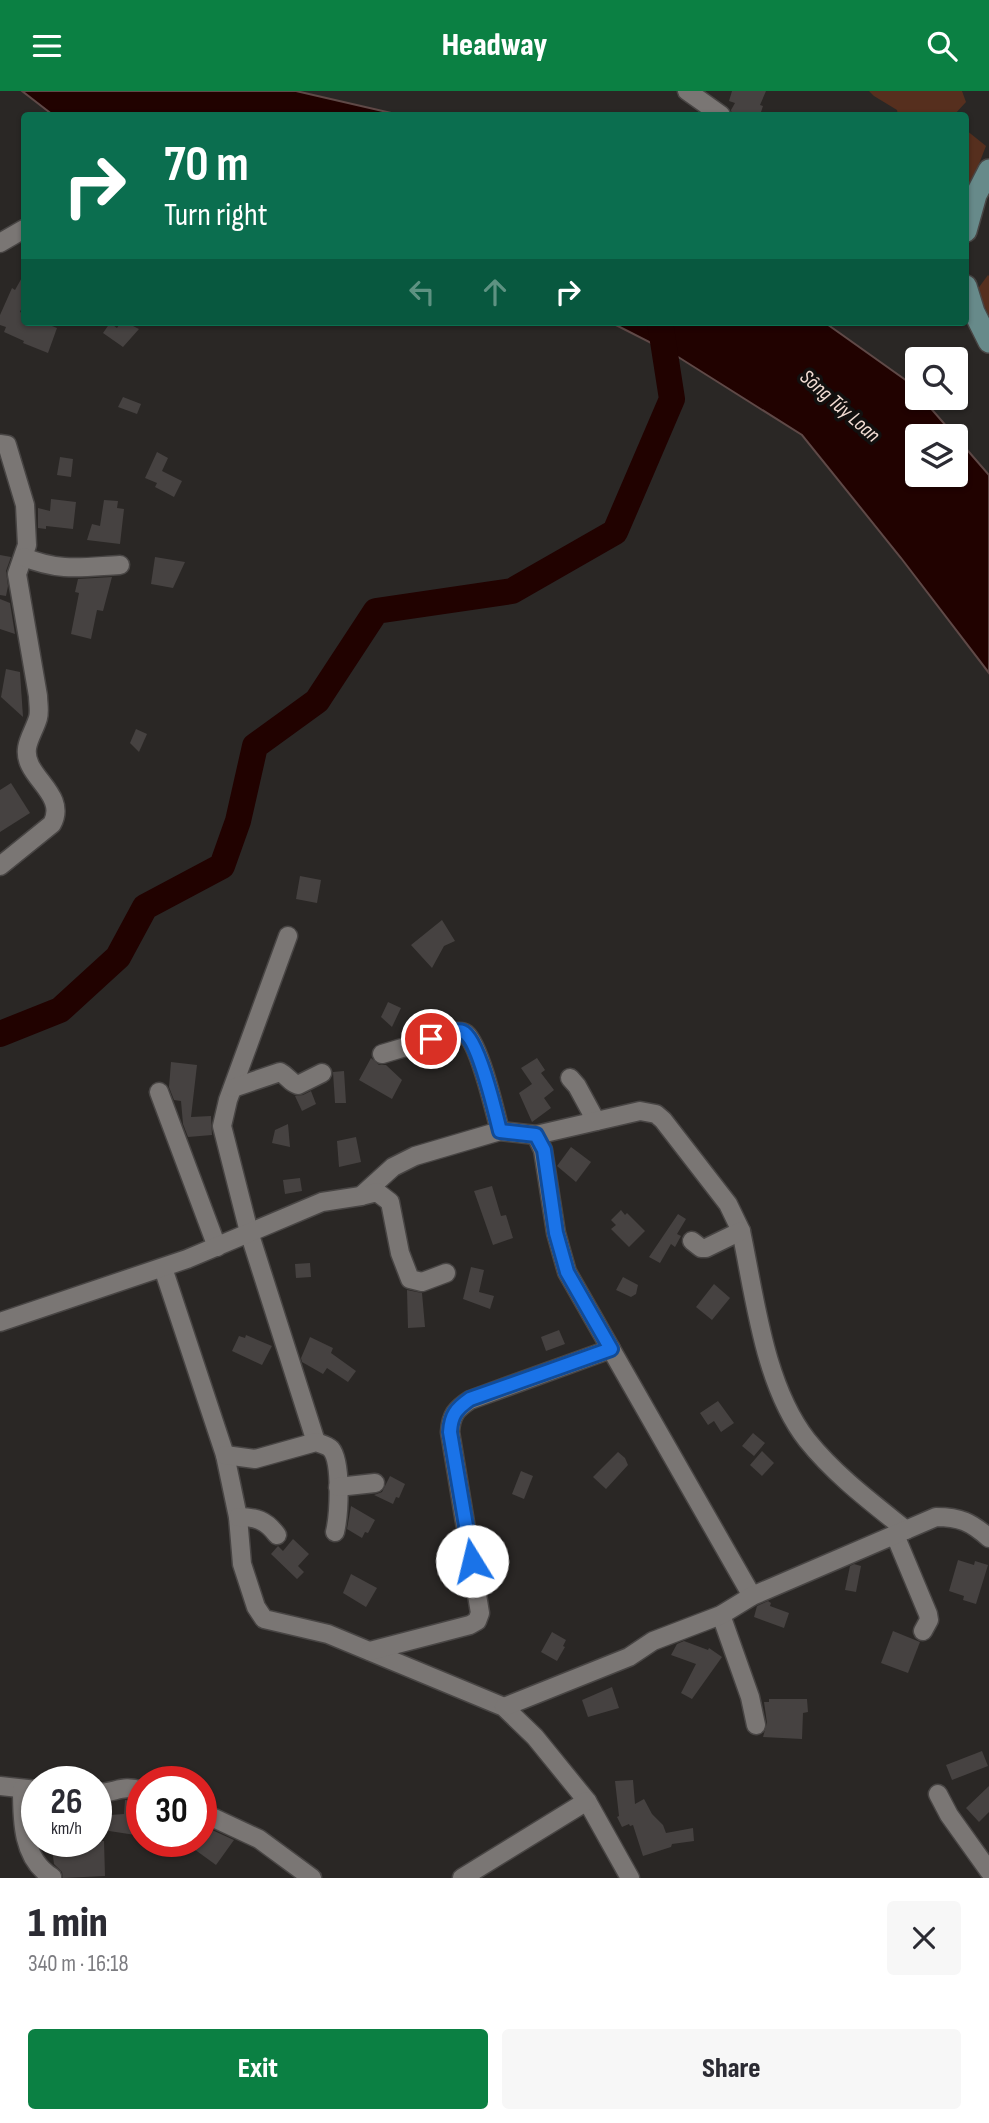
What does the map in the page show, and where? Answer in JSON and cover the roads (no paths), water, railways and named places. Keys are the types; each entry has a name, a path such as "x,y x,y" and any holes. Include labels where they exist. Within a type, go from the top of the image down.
{"street":[{"path":"687,91 717,112"},
{"path":"969,220 976,195 989,170"},
{"path":"0,243 21,231"},
{"path":"969,296 974,313 989,342"},
{"path":"0,444 7,445 25,505 28,535 24,557 17,574 39,715 27,740 27,754 30,767 46,786 55,804 56,817 52,824 0,866"},
{"path":"24,557 61,569 120,565"},
{"path":"288,936 222,1126 249,1232 316,1442"},
{"path":"382,1054 463,1032 468,1036 483,1069 500,1131"},
{"path":"233,1088 280,1072 286,1075 291,1083 298,1085 322,1073"},
{"path":"570,1078 597,1121"},
{"path":"159,1091 217,1247"},
{"path":"361,1196 402,1161 500,1131 536,1135 640,1111 656,1114 728,1205 741,1231 769,1362 783,1401 805,1438 834,1471 900,1533 928,1614 929,1620 923,1631"},
{"path":"536,1135 544,1150 556,1233 567,1272 752,1595"},
{"path":"0,1322 163,1268 322,1202 377,1192 390,1202 400,1253 410,1279 422,1282 446,1273"},
{"path":"692,1241 701,1248 706,1248 741,1231"},
{"path":"163,1268 225,1455 238,1517 242,1564 256,1607 264,1619 328,1634 504,1707 535,1737 587,1801 630,1878"},
{"path":"370,1651 470,1625 477,1621 480,1613 450,1432 451,1417 458,1407 470,1399 611,1349"},
{"path":"225,1455 255,1458 316,1442 332,1450 336,1459 339,1514 335,1532"},
{"path":"338,1487 374,1483"},
{"path":"238,1517 253,1517 267,1523 277,1535"},
{"path":"504,1707 629,1657 653,1641 721,1615 752,1595 936,1517 955,1517 989,1538"},
{"path":"721,1615 750,1697 756,1725"},
{"path":"0,1786 21,1788"},
{"path":"938,1794 949,1815 989,1871"},
{"path":"462,1878 587,1801"},
{"path":"217,1819 259,1839 312,1878"},
{"path":"34,1857 40,1870 52,1877"}],"water":[{"path":"22,91 296,91 387,112 49,112"},
{"name":"Sông Túy Loan","path":"618,326 830,326 905,380 905,410 932,410 945,424 905,424 905,487 968,487 968,451 989,475 989,673 901,558 802,435 675,355"}],"waterway":[{"path":"0,1034 60,1010 118,957 145,907 222,866 238,821 255,746 317,701 376,611 512,591 615,532 672,399 661,326"}]}
